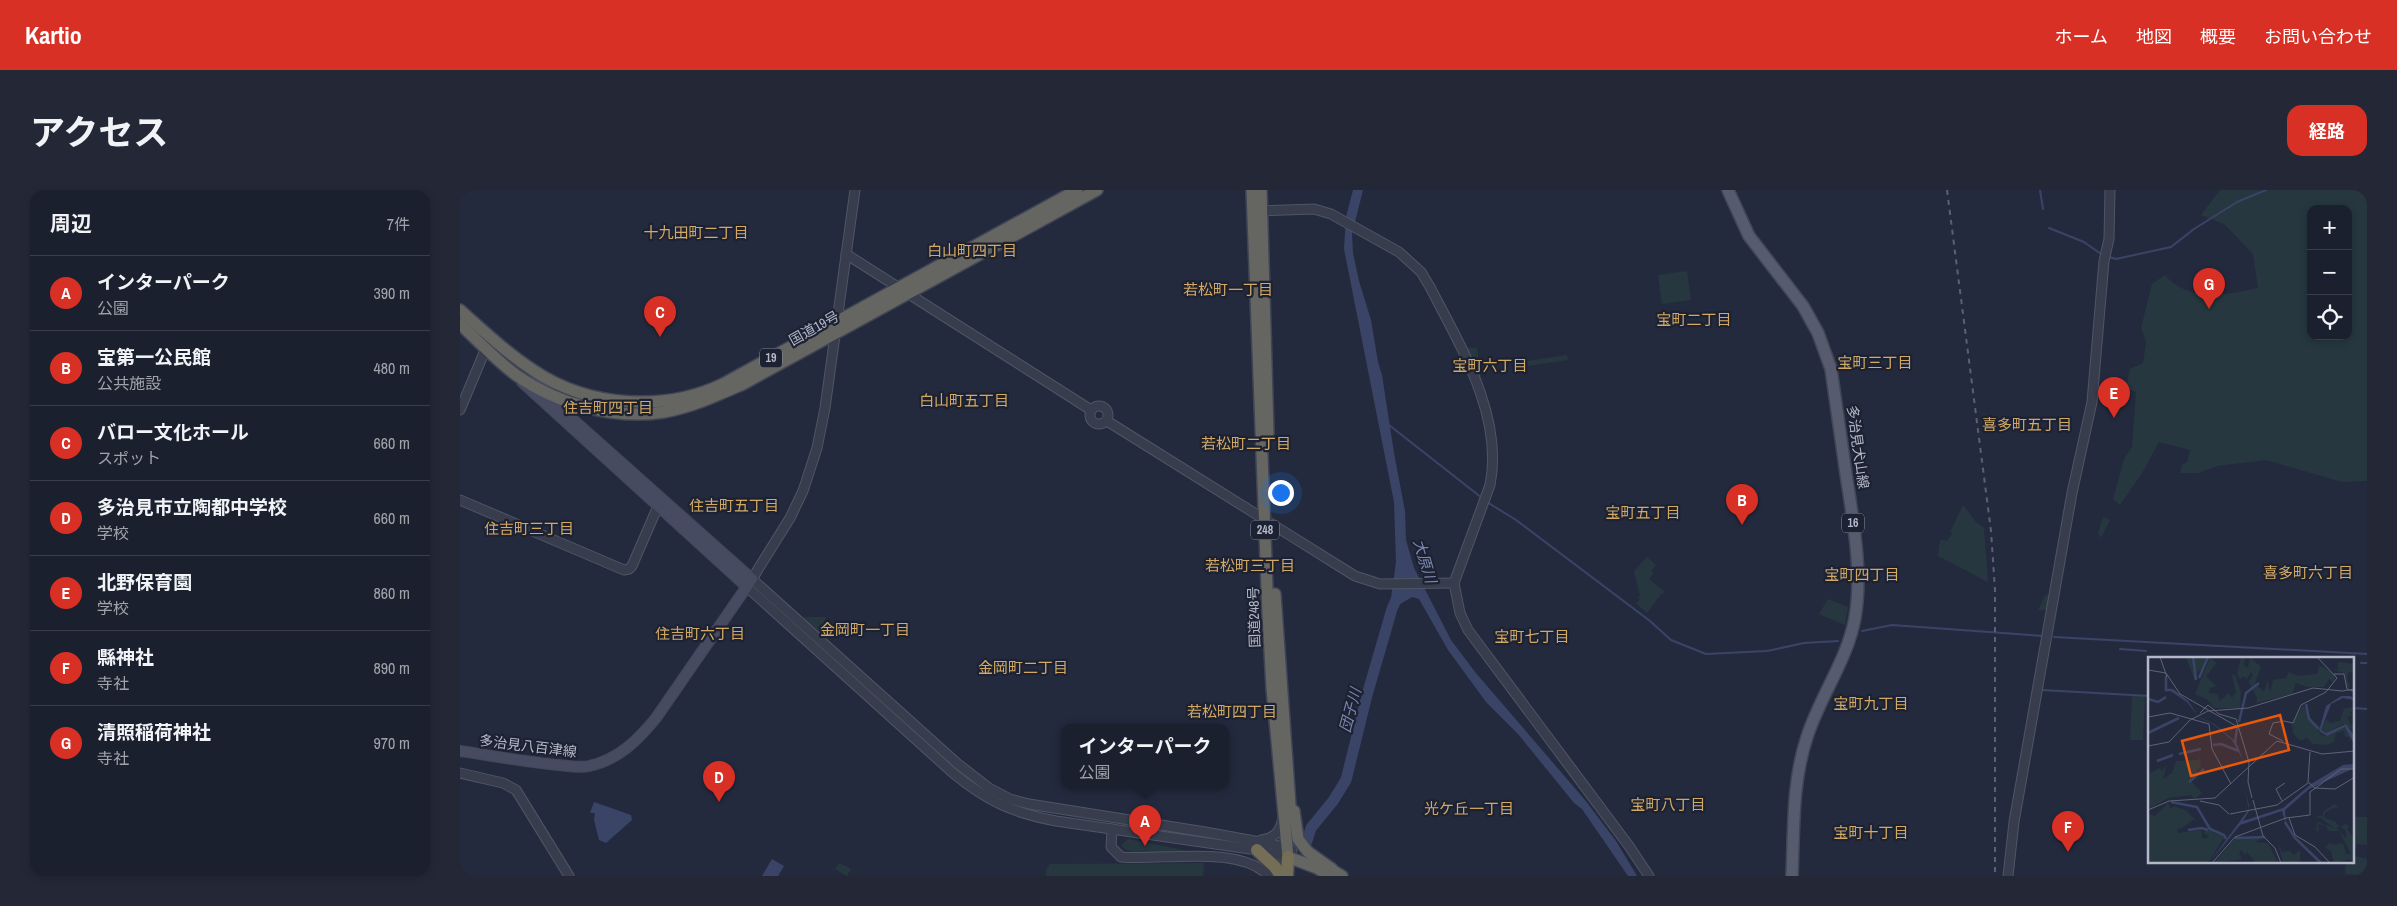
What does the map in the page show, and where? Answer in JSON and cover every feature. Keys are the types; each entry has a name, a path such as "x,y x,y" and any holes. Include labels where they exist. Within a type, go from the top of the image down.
{"highway":[{"name":"国道19号","path":"903,291 1077,190"},
{"name":"国道19号","path":"460,324 515,374 552,396 624,413 664,412 714,398 903,291 1097,190"},
{"name":"国道248号","path":"1252,190 1256,211 1268,523 1272,688 1284,814 1290,853"},
{"name":"国道248号","path":"1256,211 1261,190"},
{"name":"国道19号","path":"460,310 529,369 555,384 589,397 627,402 661,402 694,395 717,387 835,328"},
{"name":"国道248号","path":"1268,523 1292,804 1290,853"},
{"name":"248","path":"1292,804 1298,838 1308,852 1331,872"},
{"path":"1256,845 1281,876"},
{"name":"248","path":"1290,853 1317,868 1342,876"},
{"path":"1287,876 1290,853"},
{"path":"1290,853 1291,876"}],"main road":[{"name":"多治見犬山線","path":"1728,190 1748,236 1803,306 1826,352 1831,369 1858,573 1855,618 1842,660 1815,717 1802,753 1794,804 1792,876"},
{"path":"529,369 541,380 569,416 750,583"},
{"path":"515,374 536,397 658,506 750,583"},
{"name":"多治見八百津線","path":"460,751 542,764 587,766 602,762 626,750 642,736 656,718 750,583"}],"street":[{"path":"750,583 790,518 809,475 817,448 825,408 855,190"},
{"path":"2008,876 2016,814 2072,493 2092,402 2104,261 2109,239 2110,190"},
{"path":"1256,211 1314,209 1337,217 1399,252 1421,272 1430,287 1481,390 1488,420 1492,472 1484,500 1454,582 1460,613 1468,630 1629,846 1649,876"},
{"path":"846,254 1092,410 1098,406 1104,407 1108,412 1107,420 1355,576 1384,584 1454,582"},
{"path":"460,410 486,348"},
{"path":"460,500 624,570 629,570 632,566 658,506"},
{"path":"750,583 975,790 1000,805 1029,816 1112,829 1256,845 1276,835 1282,827 1284,814"},
{"path":"750,583 958,764 989,788 1010,799 1049,809 1256,845 1290,853"},
{"path":"460,773 503,783 516,790 570,876"},
{"path":"1112,829 1111,847 1121,857 1223,858 1256,865 1269,876"}],"shaded area":[{"path":"2220,190 2367,190 2367,481 2342,482 2266,460 2217,466 2198,473 2180,473 2182,465 2187,462 2190,450 2159,442 2142,473 2120,505 2113,499 2124,459 2132,447 2136,392 2126,388 2130,369 2143,363 2146,342 2141,328 2152,284 2165,275 2185,290 2209,295 2234,293 2258,288 2253,254 2224,224 2201,215"},
{"path":"1687,271 1691,300 1662,304 1658,275"},
{"path":"1465,347 1477,348 1481,379"},
{"path":"1567,355 1568,360 1528,366 1527,361"},
{"path":"1963,505 1976,522 1984,528 1988,582 1938,556 1940,540 1947,541 1953,533 1950,532"},
{"path":"2103,517 2110,520 2101,538 2098,533"},
{"path":"1647,557 1656,565 1651,570 1654,573 1649,579 1665,592 1661,594 1647,613 1636,603 1640,600 1638,597 1640,595 1634,571"},
{"path":"2046,594 2050,597 2047,610 2038,610"},
{"path":"1828,599 1848,607 1845,625 1819,614"},
{"path":"803,617 826,617 822,634"},
{"path":"2132,696 2145,696 2143,740 2130,740"},
{"path":"2354,817 2367,817 2367,845 2357,844 2354,849"},
{"path":"1128,839 1199,853 1157,855 1135,853 1126,850 1121,845"},
{"path":"2354,856 2367,859 2367,876 2345,874 2346,864 2354,864"},
{"path":"839,863 851,869 847,876 835,869"},
{"path":"1204,863 1203,876 1046,876 1046,870 1050,864"}],"water":[{"path":"1353,190 1363,190 1352,234 1353,253 1371,320 1382,375 1405,511 1406,540 1414,568 1451,640 1475,672 1585,800 1616,841 1637,876 1628,876 1582,809 1574,803 1518,734 1486,702 1448,650 1419,599 1412,597 1400,602 1391,598 1396,562 1394,502 1344,249 1346,217"},
{"path":"594,802 631,815 632,820 606,843 599,840 594,820 595,813 590,813"},
{"path":"772,859 784,866 778,876 762,876"}],"waterway":[{"path":"2040,190 2043,209"},
{"path":"2109,257 2116,259 2171,247 2194,229 2237,202 2266,190"},
{"path":"2049,228 2084,242 2101,254"},
{"path":"1389,425 1482,498"},
{"path":"1487,502 1516,520 1650,621 1671,640 1706,654 1767,651 1804,643 1838,641"},
{"name":"団子川","path":"1307,841 1311,828 1333,801 1346,780 1367,695 1392,609 1396,600 1408,593"},
{"path":"1862,631 1892,625 2043,636"},
{"path":"2054,637 2367,654"},
{"path":"2120,649 2146,651"},
{"path":"2361,663 2367,663"},
{"path":"2042,690 2148,696"},
{"path":"2354,708 2367,709"}],"railway":[{"path":"1947,190 1991,531 1995,590 1995,876"}],"place":[{"name":"清照稲荷神社","path":"2209,309"},
{"name":"バロー文化ホール","path":"660,337"},
{"name":"北野保育園","path":"2114,418"},
{"name":"宝第一公民館","path":"1742,525"},
{"name":"多治見市立陶都中学校","path":"719,802"},
{"name":"インターパーク","path":"1145,846"},
{"name":"縣神社","path":"2068,852"}],"district":[{"name":"十九田町二丁目","path":"696,232"},
{"name":"白山町四丁目","path":"972,250"},
{"name":"若松町一丁目","path":"1228,289"},
{"name":"宝町二丁目","path":"1694,319"},
{"name":"宝町三丁目","path":"1875,362"},
{"name":"宝町六丁目","path":"1490,365"},
{"name":"白山町五丁目","path":"964,400"},
{"name":"住吉町四丁目","path":"608,407"},
{"name":"喜多町五丁目","path":"2027,424"},
{"name":"若松町二丁目","path":"1246,443"},
{"name":"住吉町五丁目","path":"734,505"},
{"name":"宝町五丁目","path":"1643,512"},
{"name":"住吉町三丁目","path":"529,528"},
{"name":"若松町三丁目","path":"1250,565"},
{"name":"喜多町六丁目","path":"2308,572"},
{"name":"宝町四丁目","path":"1862,574"},
{"name":"金岡町一丁目","path":"865,629"},
{"name":"住吉町六丁目","path":"700,633"},
{"name":"宝町七丁目","path":"1532,636"},
{"name":"金岡町二丁目","path":"1023,667"},
{"name":"宝町九丁目","path":"1871,703"},
{"name":"若松町四丁目","path":"1232,711"},
{"name":"宝町八丁目","path":"1668,804"},
{"name":"光ケ丘一丁目","path":"1469,808"},
{"name":"宝町十丁目","path":"1871,832"}],"water label":[{"name":"大原川","path":"1425,561"}]}
